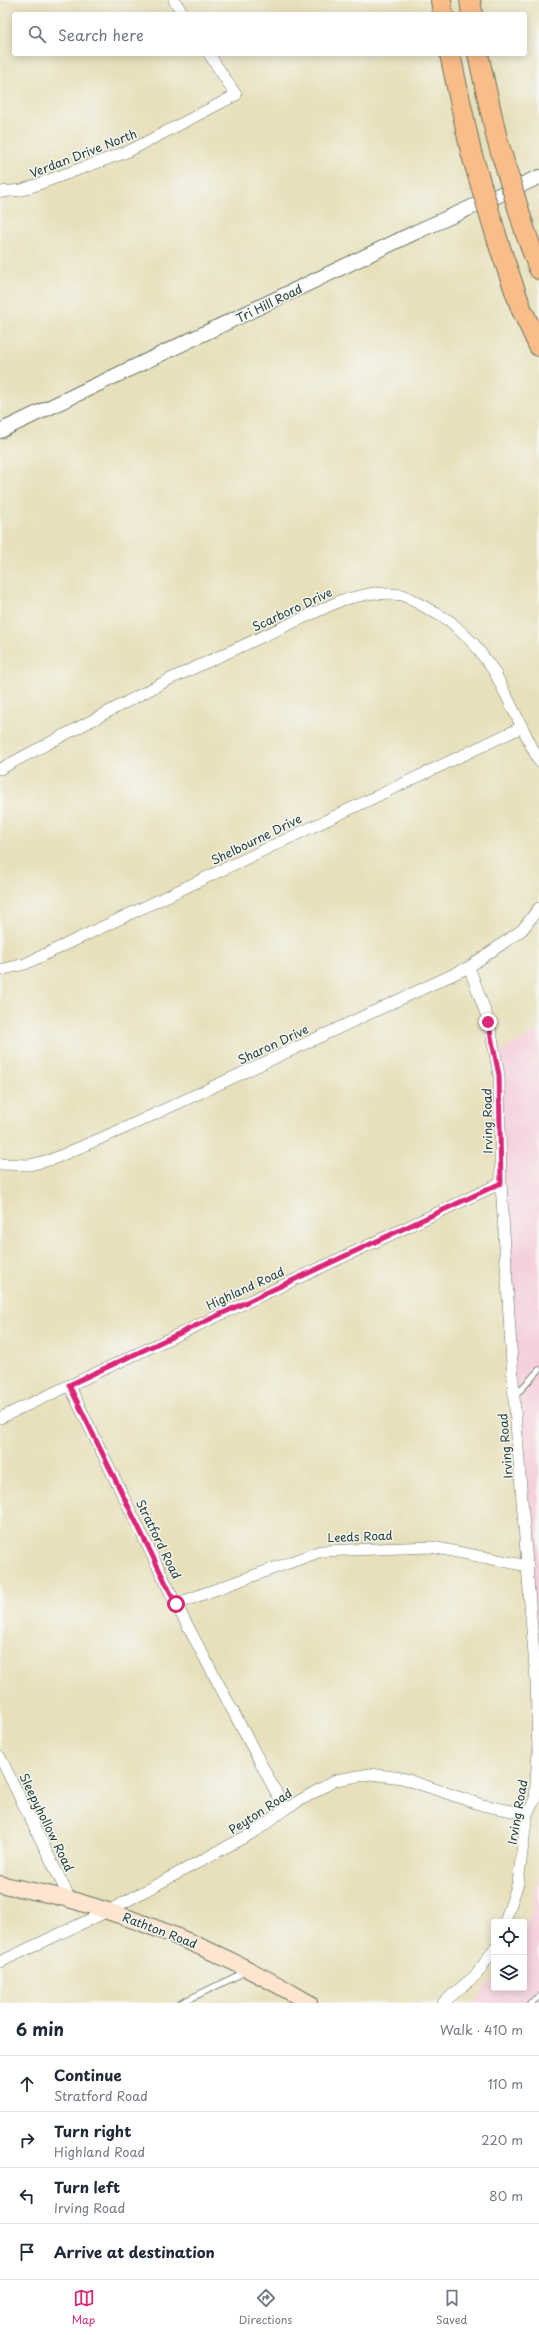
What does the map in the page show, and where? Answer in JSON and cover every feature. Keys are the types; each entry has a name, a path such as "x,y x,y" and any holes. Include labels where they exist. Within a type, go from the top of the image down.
{"highway":[{"path":"441,0 443,12"},
{"path":"470,0 472,12"},
{"path":"450,56 471,152 500,248 521,308 539,346"},
{"path":"478,56 497,139 526,234 539,269"}],"main road":[{"name":"Rathton Road","path":"0,1884 70,1899 181,1937 251,1969 309,2003"}],"street":[{"path":"174,0 182,12"},
{"name":"Verdan Drive North","path":"0,192 22,190 129,151 236,95 210,56"},
{"name":"Tri Hill Road","path":"0,431 416,232 539,177"},
{"name":"Scarboro Drive","path":"0,769 170,679 342,600 373,593 403,595 450,621 474,644 494,671 539,761"},
{"name":"Shelbourne Drive","path":"0,970 25,964 522,727"},
{"name":"Sharon Drive","path":"0,1164 30,1165 53,1159 127,1127 469,966 522,930 539,908"},
{"name":"Irving Road","path":"469,966 488,1022 499,1075 501,1183 514,1397 528,1566 536,1689 538,1751 537,1798 528,1814 518,1883 506,1919"},
{"name":"Highland Road","path":"0,1418 501,1183"},
{"name":"Stratford Road","path":"69,1385 176,1604 284,1809"},
{"name":"Leeds Road","path":"176,1604 321,1551 432,1547 528,1566"},
{"name":"Sleepyhollow Road","path":"0,1757 70,1899"},
{"name":"Peyton Road","path":"0,1962 108,1911 256,1831 284,1809 336,1780 370,1774 402,1778 482,1805 528,1814"},
{"path":"443,2003 477,1974 491,1954"}],"lane":[{"path":"514,1397 539,1370"},
{"path":"181,2003 251,1969"},
{"path":"530,2003 539,1997"}],"shaded area":[{"path":"539,1030 539,1707 514,1397 492,1057"},
{"path":"539,1868 539,2003 471,2003 477,1999 491,1981 491,1991 527,1991 527,1924 532,1910"}],"route":[{"path":"176,1604 69,1385 501,1183 499,1075 488,1022"}]}
